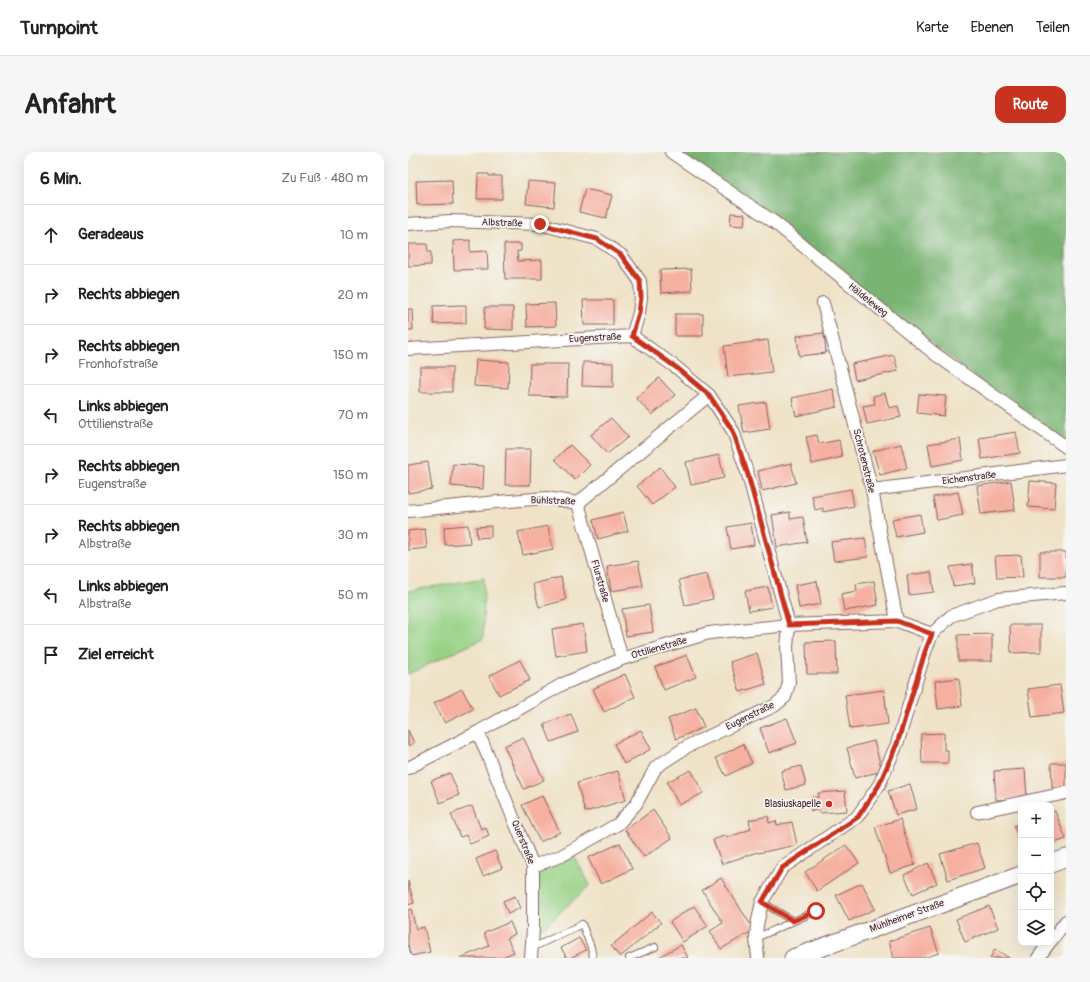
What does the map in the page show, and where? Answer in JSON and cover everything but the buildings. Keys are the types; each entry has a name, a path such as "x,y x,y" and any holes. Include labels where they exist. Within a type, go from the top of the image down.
{"main road":[{"path":"1054,863 1066,858"},
{"name":"Mühlheimer Straße","path":"796,957 1018,876"}],"street":[{"name":"Häldeleweg","path":"671,152 774,222 934,354 1066,447"},
{"name":"Albstraße","path":"408,224 450,221 540,224 597,239 621,255 640,281 641,297 639,313 632,336"},
{"name":"Schrotenstraße","path":"823,303 872,490 897,621"},
{"name":"Eugenstraße","path":"408,349 632,336 677,368 709,395 733,431 748,475 789,625 787,647 789,683 785,697 774,706 688,746 656,766 636,804 618,824 560,856 533,866"},
{"name":"Bühlstraße","path":"408,511 489,502 547,498 578,503 709,395"},
{"name":"Eichenstraße","path":"872,490 1066,465"},
{"name":"Flurstraße","path":"578,503 622,658"},
{"path":"758,958 756,938 762,902 782,868 858,817 879,785 897,744 925,652 932,634 951,616 998,599 1066,593"},
{"name":"Ottilienstraße","path":"408,768 478,732 564,684 622,658 709,633 789,625 897,621 932,634"},
{"name":"Querstraße","path":"478,732 533,866 533,928 531,953"},
{"path":"977,812 1066,793"},
{"path":"1054,937 1066,921"},
{"path":"1038,958 1047,946"}],"lane":[{"path":"762,902 793,921"},
{"path":"756,938 816,911"},
{"path":"531,953 582,924 591,947 593,958"},
{"path":"629,958 655,947"}],"green space":[{"path":"671,152 1066,152 1066,447 774,222"},
{"path":"484,578 483,639 408,674 408,591"},
{"path":"574,856 590,885 541,930 536,893 540,873"}],"place":[{"name":"Blasiuskapelle","path":"829,804"}],"route":[{"path":"540,224 597,239 621,255 640,281 641,297 639,313 632,336 677,368 709,395 733,431 748,475 789,625 897,621 932,634 925,652 897,744 879,785 858,817 782,868 762,902 793,921 816,911"}]}
